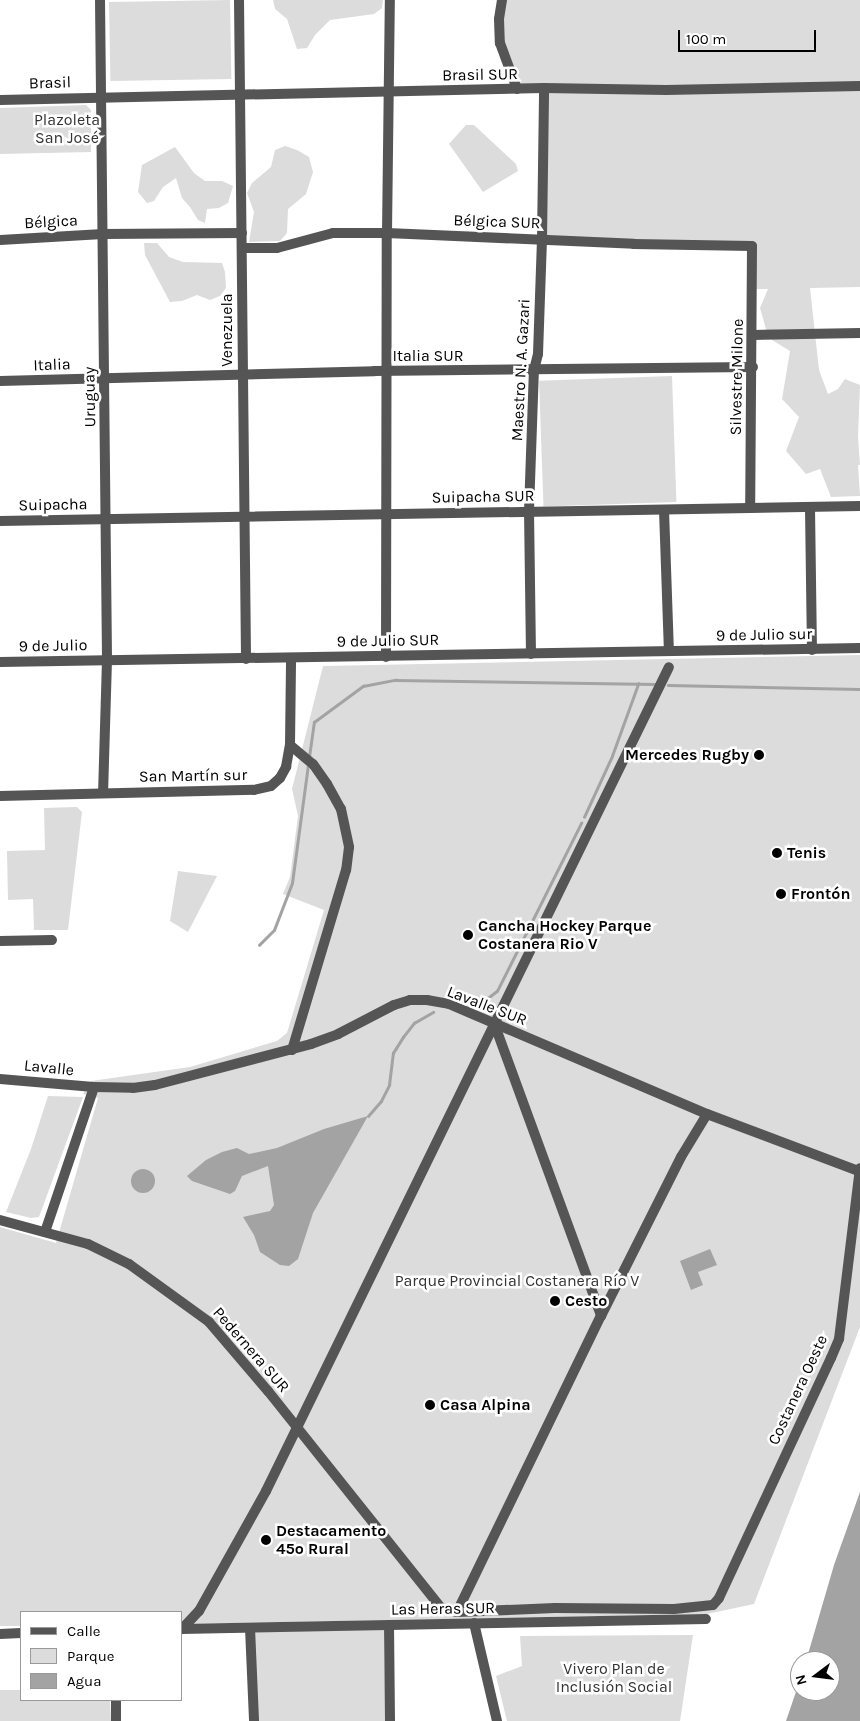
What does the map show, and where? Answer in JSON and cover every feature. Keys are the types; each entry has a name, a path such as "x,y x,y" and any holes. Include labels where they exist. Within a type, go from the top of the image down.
{"street":[{"name":"Uruguay","path":"100,0 108,660 103,793"},
{"name":"Venezuela","path":"239,0 246,659"},
{"path":"386,657 386,371 390,0"},
{"path":"502,0 499,19 500,43 517,90"},
{"name":"Brasil SUR","path":"101,97 544,88 666,90 860,86"},
{"name":"Maestro N. A. Gazari","path":"531,654 529,512 534,370 538,354 544,88"},
{"name":"Brasil","path":"0,100 101,97"},
{"path":"103,234 242,233"},
{"name":"Bélgica SUR","path":"242,248 277,248 333,233 387,233 634,244 752,246"},
{"name":"Bélgica","path":"0,240 103,234"},
{"name":"Silvestre Milone","path":"750,508 753,367 752,246"},
{"path":"753,335 860,333"},
{"name":"Italia SUR","path":"104,378 386,371 753,367"},
{"name":"Italia","path":"0,381 104,378"},
{"name":"Suipacha SUR","path":"106,519 860,506"},
{"path":"810,508 812,650"},
{"path":"664,510 669,651"},
{"name":"Suipacha","path":"0,521 106,519"},
{"name":"9 de Julio sur","path":"669,651 860,648"},
{"name":"9 de Julio SUR","path":"108,660 669,651"},
{"path":"291,658 290,745 313,764 341,809 349,847 346,870 292,1050"},
{"name":"9 de Julio","path":"0,662 108,660"},
{"path":"182,1629 204,1602 266,1491 494,1023 524,968 669,667"},
{"name":"San Martín sur","path":"0,796 263,789 280,778 286,767 290,745"},
{"path":"0,941 52,940"},
{"name":"Lavalle SUR","path":"94,1087 133,1088 155,1085 292,1050 327,1038 373,1015 410,1000 449,1004 707,1114 859,1170"},
{"path":"494,1023 601,1316"},
{"name":"Lavalle","path":"0,1079 94,1087"},
{"path":"45,1232 94,1087"},
{"path":"457,1612 601,1316 681,1157 707,1114"},
{"name":"Costanera Oeste","path":"457,1612 555,1608 674,1609 713,1605 719,1598 839,1338 859,1170"},
{"name":"Pedernera SUR","path":"0,1220 88,1244 129,1264 209,1322 442,1609 457,1612"},
{"name":"Las Heras SUR","path":"182,1629 706,1619"},
{"path":"474,1623 497,1721"},
{"path":"389,1625 390,1721"},
{"path":"250,1628 254,1721"},
{"path":"0,1634 20,1633"},
{"path":"116,1701 116,1721"}],"green space":[{"path":"230,0 231,79 110,81 109,2"},
{"path":"273,0 383,0 382,8 374,14 330,20 315,35 307,48 297,49 287,19 275,9"},
{"path":"502,0 860,0 860,287 810,288 819,370 828,394 838,389 845,379 860,385 858,437 860,465 858,465 860,496 831,497 820,469 806,474 786,451 799,417 782,399 790,351 772,340 766,329 760,308 768,289 753,289 752,246 542,239 544,89 517,89 500,43"},
{"name":"Plazoleta San José","path":"86,105 91,110 91,152 0,154 0,108"},
{"path":"466,125 474,125 516,164 518,171 483,192 449,144"},
{"path":"285,146 309,157 313,172 306,194 288,209 287,233 280,241 249,242 254,212 247,193 252,183 271,167 275,150"},
{"path":"175,147 194,173 205,181 222,181 233,186 228,203 219,208 207,209 205,223 198,220 182,198 176,178 163,187 154,201 147,203 138,192 142,165"},
{"path":"144,243 157,243 169,257 183,262 222,263 225,272 226,288 220,296 210,300 197,295 182,301 170,302 145,255"},
{"path":"672,376 676,502 543,507 539,381"},
{"name":"Parque Provincial Costanera Río V","path":"860,655 860,1327 754,1604 707,1614 182,1624 182,1611 20,1611 20,1626 0,1626 0,1227 56,1243 98,1098 83,1094 91,1081 190,1067 277,1041 287,1033 324,910 283,894 290,877 298,816 292,789 323,666"},
{"path":"77,807 82,812 68,930 34,930 33,899 8,900 7,851 45,850 44,808"},
{"path":"178,871 217,876 188,932 170,921"},
{"path":"48,1096 83,1097 39,1217 31,1218 6,1212 31,1149"},
{"path":"384,1629 386,1721 256,1721 254,1631"},
{"name":"Vivero Plan de Inclusión Social","path":"693,1635 680,1721 507,1721 496,1676 522,1666 520,1636"},
{"path":"0,1690 20,1690 20,1701 110,1701 111,1721 0,1721"}],"water":[{"path":"368,1116 313,1213 298,1259 289,1266 280,1265 260,1252 254,1235 243,1217 270,1211 274,1205 268,1166 242,1176 235,1191 230,1194 192,1181 187,1176 206,1160 222,1152 237,1148 249,1154 277,1148 324,1129"},
{"path":"143,1169 151,1173 155,1181 151,1189 143,1193 135,1189 131,1181 135,1173"},
{"path":"710,1249 717,1265 698,1272 703,1285 691,1290 680,1261"},
{"path":"860,1492 860,1721 786,1721 793,1701 840,1701 840,1651 809,1651 834,1565"}],"waterway":[{"path":"309,757 314,722 363,686 395,680 654,684"},
{"path":"584,817 612,756 638,684"},
{"path":"668,685 860,689"},
{"path":"259,945 274,930 292,883 308,765"},
{"path":"454,1000 467,997 484,1001 497,991 581,823"},
{"path":"368,1116 381,1101 389,1085 393,1053 414,1023 433,1012"}],"place":[{"name":"Mercedes Rugby","path":"759,755"},
{"name":"Tenis","path":"777,853"},
{"name":"Frontón","path":"781,894"},
{"name":"Cancha Hockey Parque Costanera Rio V","path":"468,935"},
{"name":"Cesto","path":"555,1301"},
{"name":"Casa Alpina","path":"430,1405"},
{"name":"Destacamento 45º Rural","path":"266,1540"}]}
